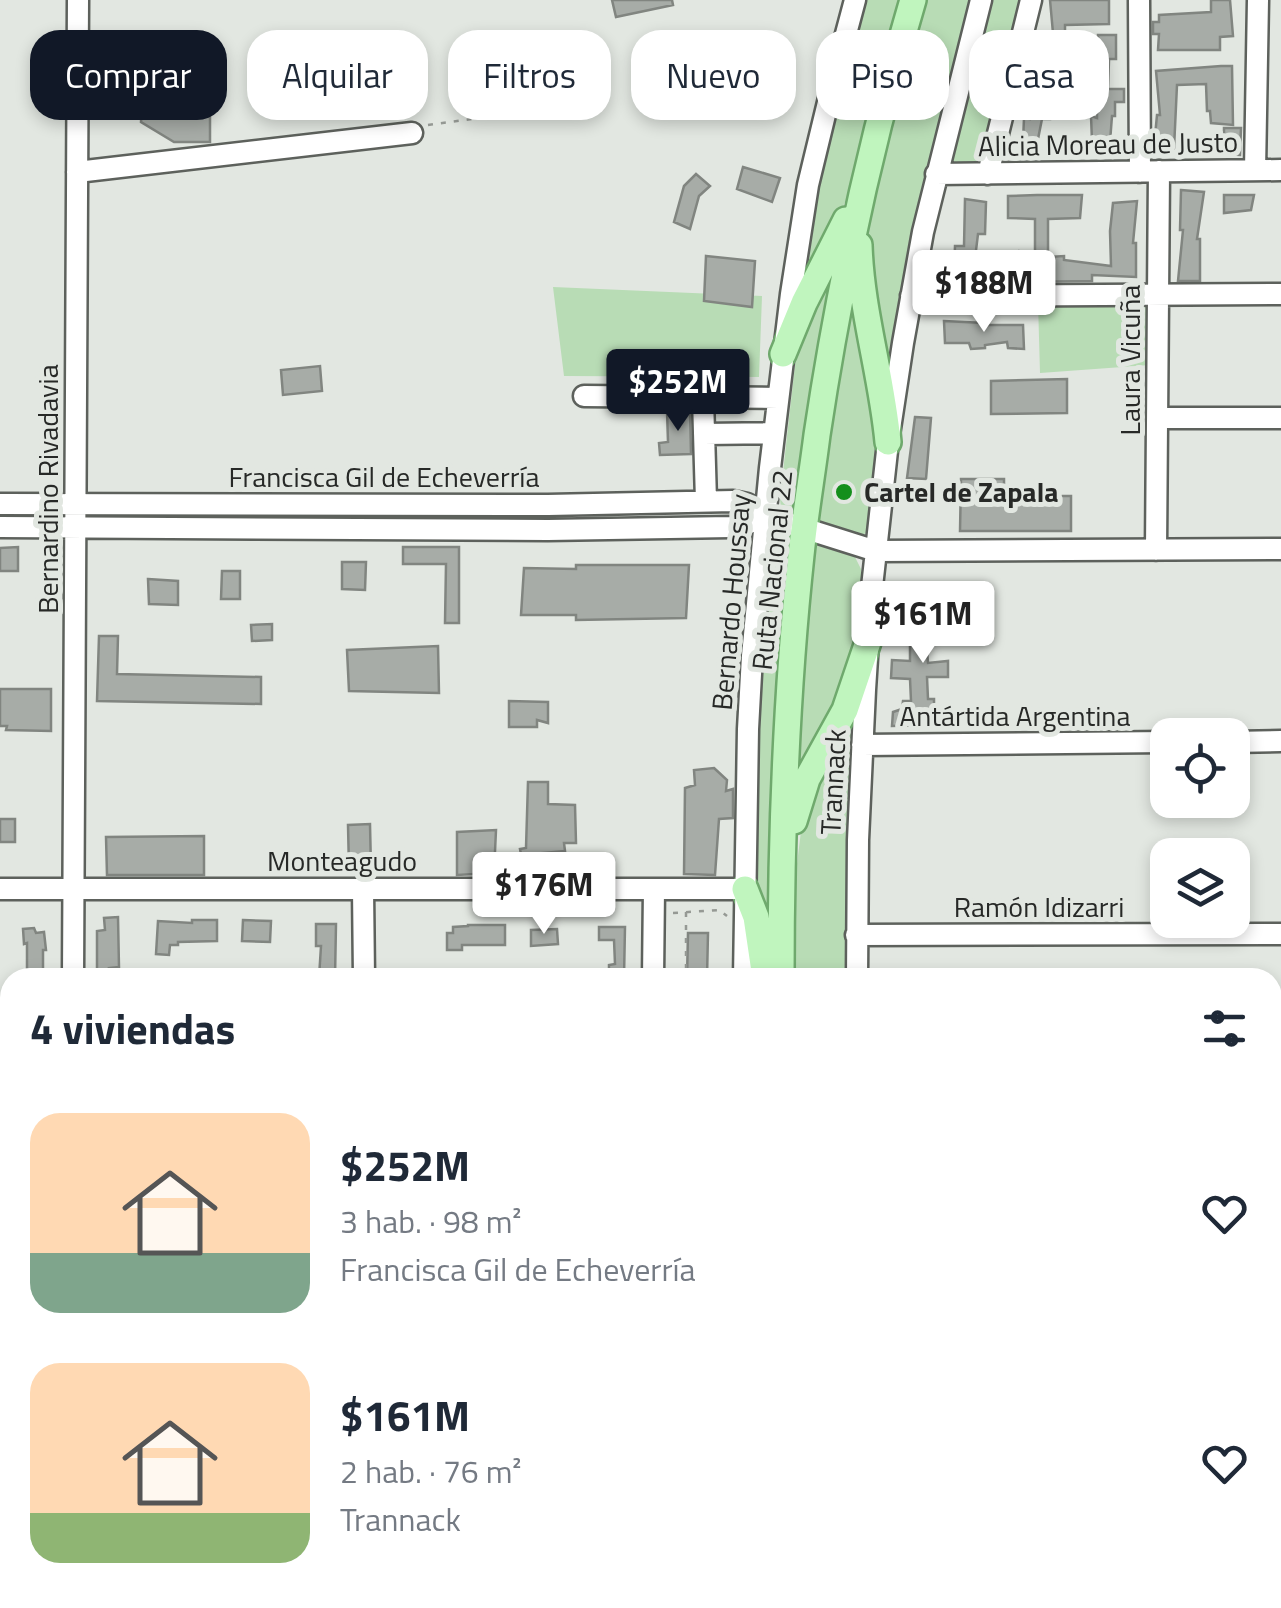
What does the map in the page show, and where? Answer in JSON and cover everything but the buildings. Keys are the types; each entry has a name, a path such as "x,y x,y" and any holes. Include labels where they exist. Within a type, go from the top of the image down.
{"main road":[{"name":"Ruta Nacional 22","path":"782,968 790,699 804,529 834,328 858,207 912,7"},
{"path":"783,354 804,302 848,217 872,149"},
{"path":"858,207 862,285 888,442"},
{"path":"783,905 800,798 814,764 845,710 868,642"},
{"path":"745,889 756,917 764,968"}],"street":[{"name":"Bernardino Rivadavia","path":"73,968 78,0"},
{"name":"Bernardo Houssay","path":"744,968 748,728 764,516 808,185 855,0"},
{"name":"Trannack","path":"857,968 868,642 888,442 911,296 936,174 981,0"},
{"path":"988,174 1031,0"},
{"name":"Laura Vicuña","path":"1139,0 1158,295 1156,550"},
{"path":"1255,170 1258,0"},
{"path":"77,172 412,133"},
{"name":"Alicia Moreau de Justo","path":"936,174 1281,170"},
{"path":"911,296 1281,294"},
{"path":"584,396 778,398"},
{"path":"703,398 706,501"},
{"path":"1157,418 1281,418"},
{"path":"704,434 774,433"},
{"name":"Francisca Gil de Echeverría","path":"0,504 740,502 764,516 876,552 1281,549"},
{"path":"548,504 548,530"},
{"name":"Francisca Gil de Echeverría","path":"0,527 731,528 764,516"},
{"name":"Antártida Argentina","path":"862,745 1150,742"},
{"path":"1250,742 1281,742"},
{"name":"Monteagudo","path":"0,889 745,889"},
{"path":"363,889 364,968"},
{"path":"654,889 654,968"},
{"name":"Ramón Idizarri","path":"856,935 1281,934"}],"path":[{"path":"668,920 674,911 719,910 728,917 728,927"},
{"path":"686,911 686,968"}],"green space":[{"path":"865,0 905,0 896,30 857,30"},
{"path":"925,0 972,0 949,107 949,30 917,30"},
{"path":"993,0 1021,0 1014,30 985,30"},
{"path":"969,93 969,120 992,120 981,165 950,167"},
{"path":"834,120 870,120 846,200 797,301"},
{"path":"893,120 946,120 888,390 865,240"},
{"path":"843,240 795,514 781,508 780,499 798,338"},
{"path":"854,266 881,422 870,530 860,537 818,523 813,513"},
{"path":"553,287 762,296 759,377 564,376"},
{"path":"1152,301 1150,365 1040,373 1038,302"},
{"path":"777,534 792,540 773,968 755,866 756,698 771,540"},
{"path":"814,544 855,557 861,577 853,668 795,796 795,752"},
{"path":"856,699 850,968 795,968 796,872 804,807"}],"place":[{"name":"Cartel de Zapala","path":"844,492"}]}
